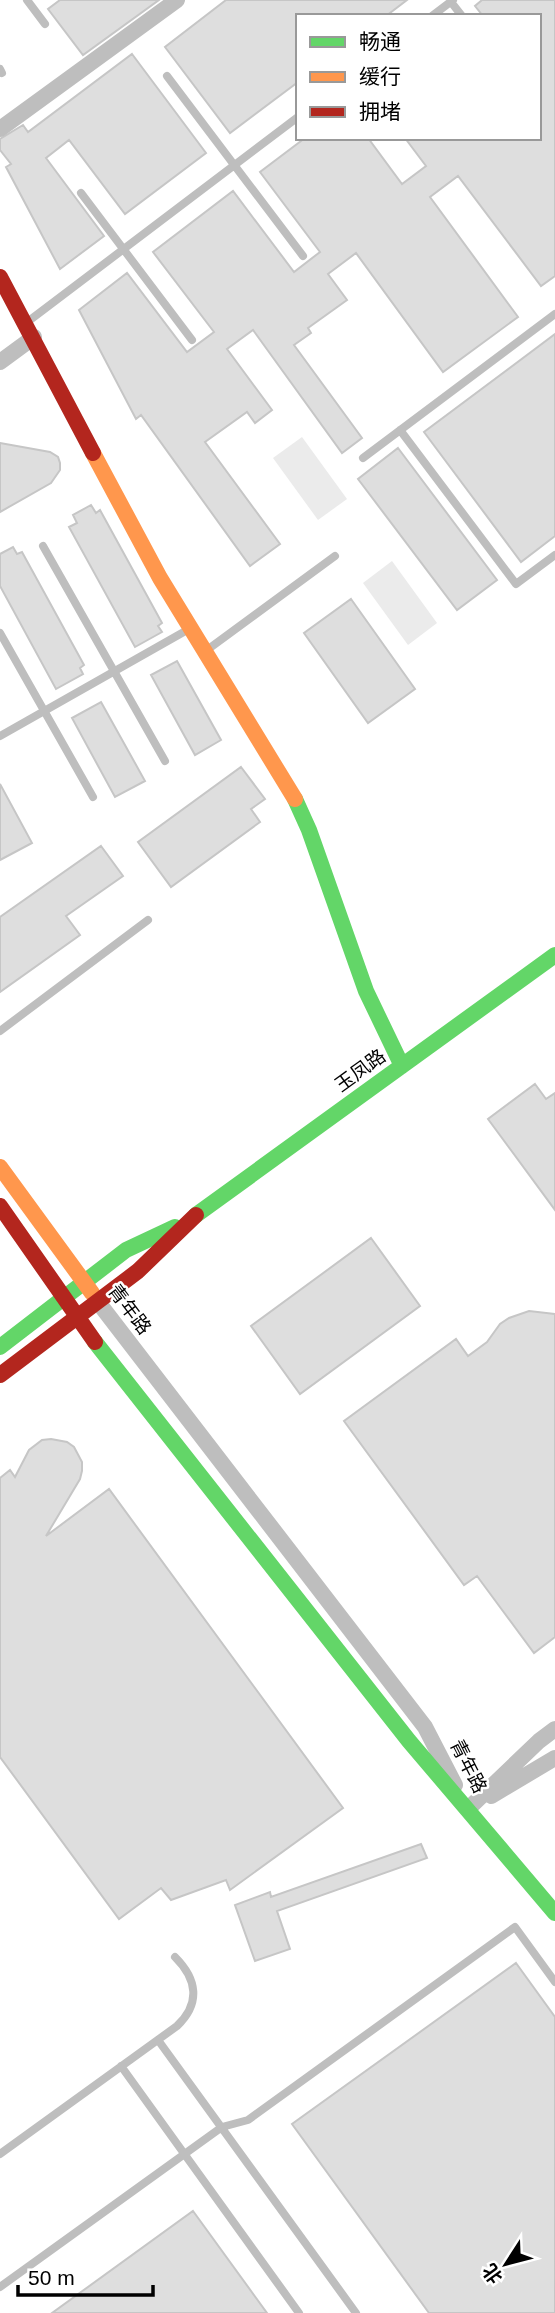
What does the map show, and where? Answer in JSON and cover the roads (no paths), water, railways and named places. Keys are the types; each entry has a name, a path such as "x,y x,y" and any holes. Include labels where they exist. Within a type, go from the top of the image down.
{"street":[{"path":"0,129 177,0"},
{"path":"0,277 122,509 298,805 366,991 402,1066"},
{"path":"0,362 30,330"},
{"name":"玉凤路","path":"0,1375 138,1271 190,1220 555,955"},
{"name":"青年路","path":"0,1167 98,1302 425,1727 468,1809"},
{"name":"青年路","path":"0,1206 65,1297 76,1318 409,1741 468,1809"},
{"name":"玉凤路","path":"0,1348 126,1250 190,1220"},
{"path":"468,1809 555,1729"},
{"path":"468,1809 555,1758"},
{"path":"468,1809 555,1913"}],"lane":[{"path":"27,0 45,24"},
{"path":"435,14 452,1"},
{"path":"167,76 303,256"},
{"path":"30,330 123,249 296,118"},
{"path":"81,193 192,340"},
{"path":"363,458 555,314"},
{"path":"400,430 516,584 555,555"},
{"path":"43,545 165,761"},
{"path":"205,651 335,556"},
{"path":"0,736 191,628"},
{"path":"0,633 93,797"},
{"path":"0,1031 148,920"},
{"path":"0,2287 222,2127 248,2120 515,1927 555,1982"},
{"path":"0,2154 159,2040 187,2016 193,1993 191,1978 175,1956"},
{"path":"159,2040 356,2313"},
{"path":"121,2066 299,2313"}]}
